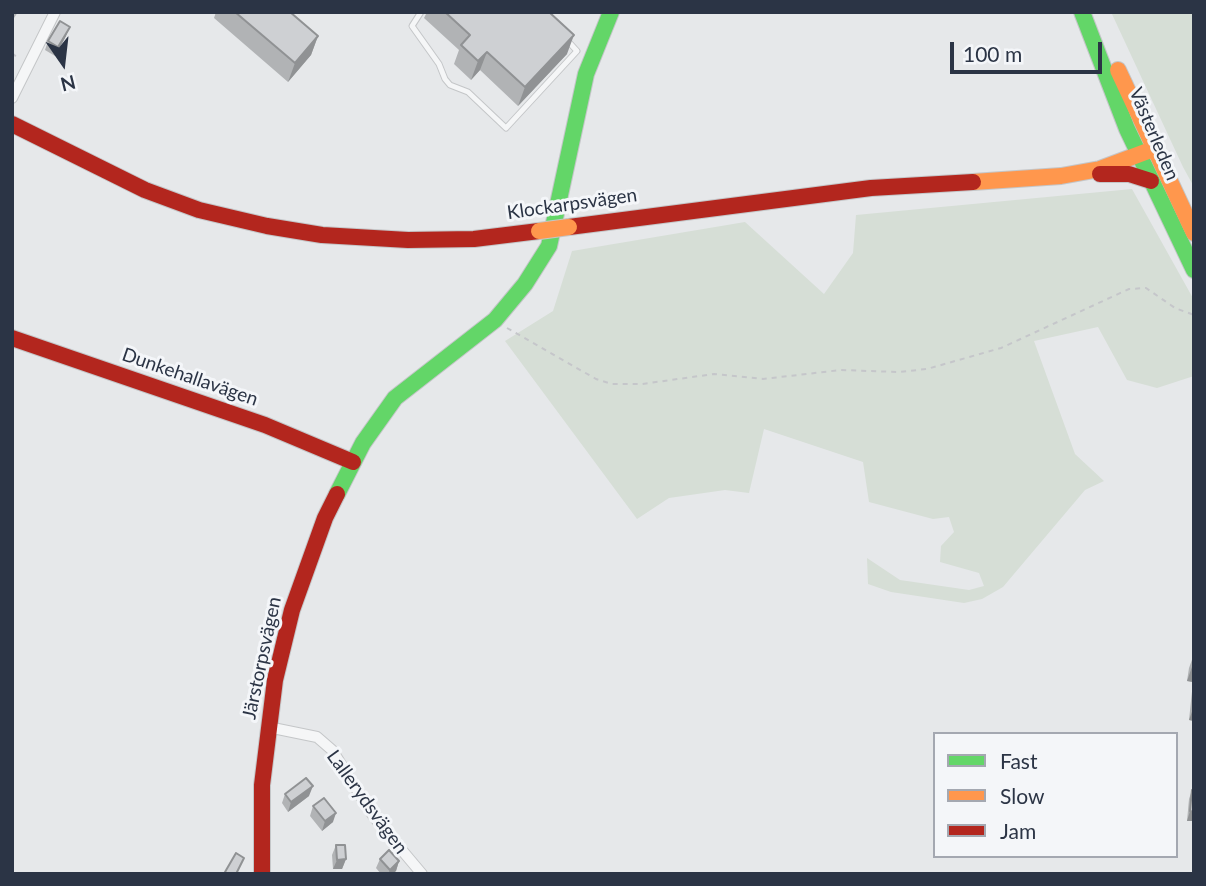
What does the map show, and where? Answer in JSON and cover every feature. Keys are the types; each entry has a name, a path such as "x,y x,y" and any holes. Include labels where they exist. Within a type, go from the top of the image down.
{"main road":[{"name":"Järstorpsvägen","path":"262,874 262,785 275,680 296,597 325,518 353,462 395,398 418,377 495,320 525,284 548,246 586,75 611,12"},
{"name":"Västerleden","path":"1082,12 1146,151 1194,233"},
{"name":"Västerleden","path":"1094,12 1146,151 1151,181 1194,270"},
{"name":"Klockarpsvägen","path":"12,124 145,190 199,210 267,226 322,235 408,240 474,239 830,192 1080,174 1146,151"},
{"path":"1080,174 1129,174 1151,181"},
{"name":"Dunkehallavägen","path":"12,338 265,425 353,462"}],"street":[{"path":"12,97 55,12"},
{"name":"Lallerydsvägen","path":"268,727 317,737 332,750 374,817 422,874"}],"lane":[{"path":"421,12 412,26 439,64 445,79 450,85 468,92 506,128 577,51 558,32"}],"path":[{"path":"495,320 596,379 612,384 667,382 714,374 763,379 841,369 898,372 927,369 1001,348 1129,289 1146,288 1175,308 1194,315"}],"shaded area":[{"path":"1111,12 1194,12 1194,187 1183,167"},
{"path":"1132,189 1194,300 1194,376 1157,388 1127,380 1098,327 1034,341 1075,454 1104,481 1085,490 1003,587 982,599 964,603 891,592 868,584 867,558 900,580 969,590 984,586 979,573 940,562 941,546 954,532 949,517 933,519 869,502 863,462 764,429 749,493 725,490 669,498 637,519 505,341 553,311 572,251 745,222 824,294 853,253 856,215"}],"building":[{"path":"235,12 290,12 318,36 295,63"},
{"path":"445,12 549,12 574,35 525,87 487,52 478,61 461,45 470,35"},
{"path":"60,21 70,27 58,47 48,41"},
{"path":"306,778 313,786 291,802 285,794"},
{"path":"1194,790 1194,812 1190,811"},
{"path":"324,798 336,813 325,821 313,806"},
{"path":"336,845 345,845 346,859 337,860"},
{"path":"389,850 399,861 390,870 380,859"},
{"path":"236,853 244,858 236,874 228,874 225,872"}],"traffic: fast":[{"path":"337,494 363,443 395,398 495,320 525,284 549,246 586,74 611,12"},
{"path":"1082,12 1127,129 1194,270"}],"traffic: slow":[{"path":"1118,70 1194,233"},
{"path":"973,182 1061,176 1100,169 1148,151"},
{"path":"539,231 569,227"}],"traffic: jam":[{"path":"12,124 145,190 199,210 267,226 322,235 408,240 474,239 539,231"},
{"path":"1100,174 1129,174 1151,181"},
{"path":"569,227 871,188 973,182"},
{"path":"12,338 265,425 353,462"},
{"path":"262,874 262,785 275,680 292,610 325,518 337,494"}]}
